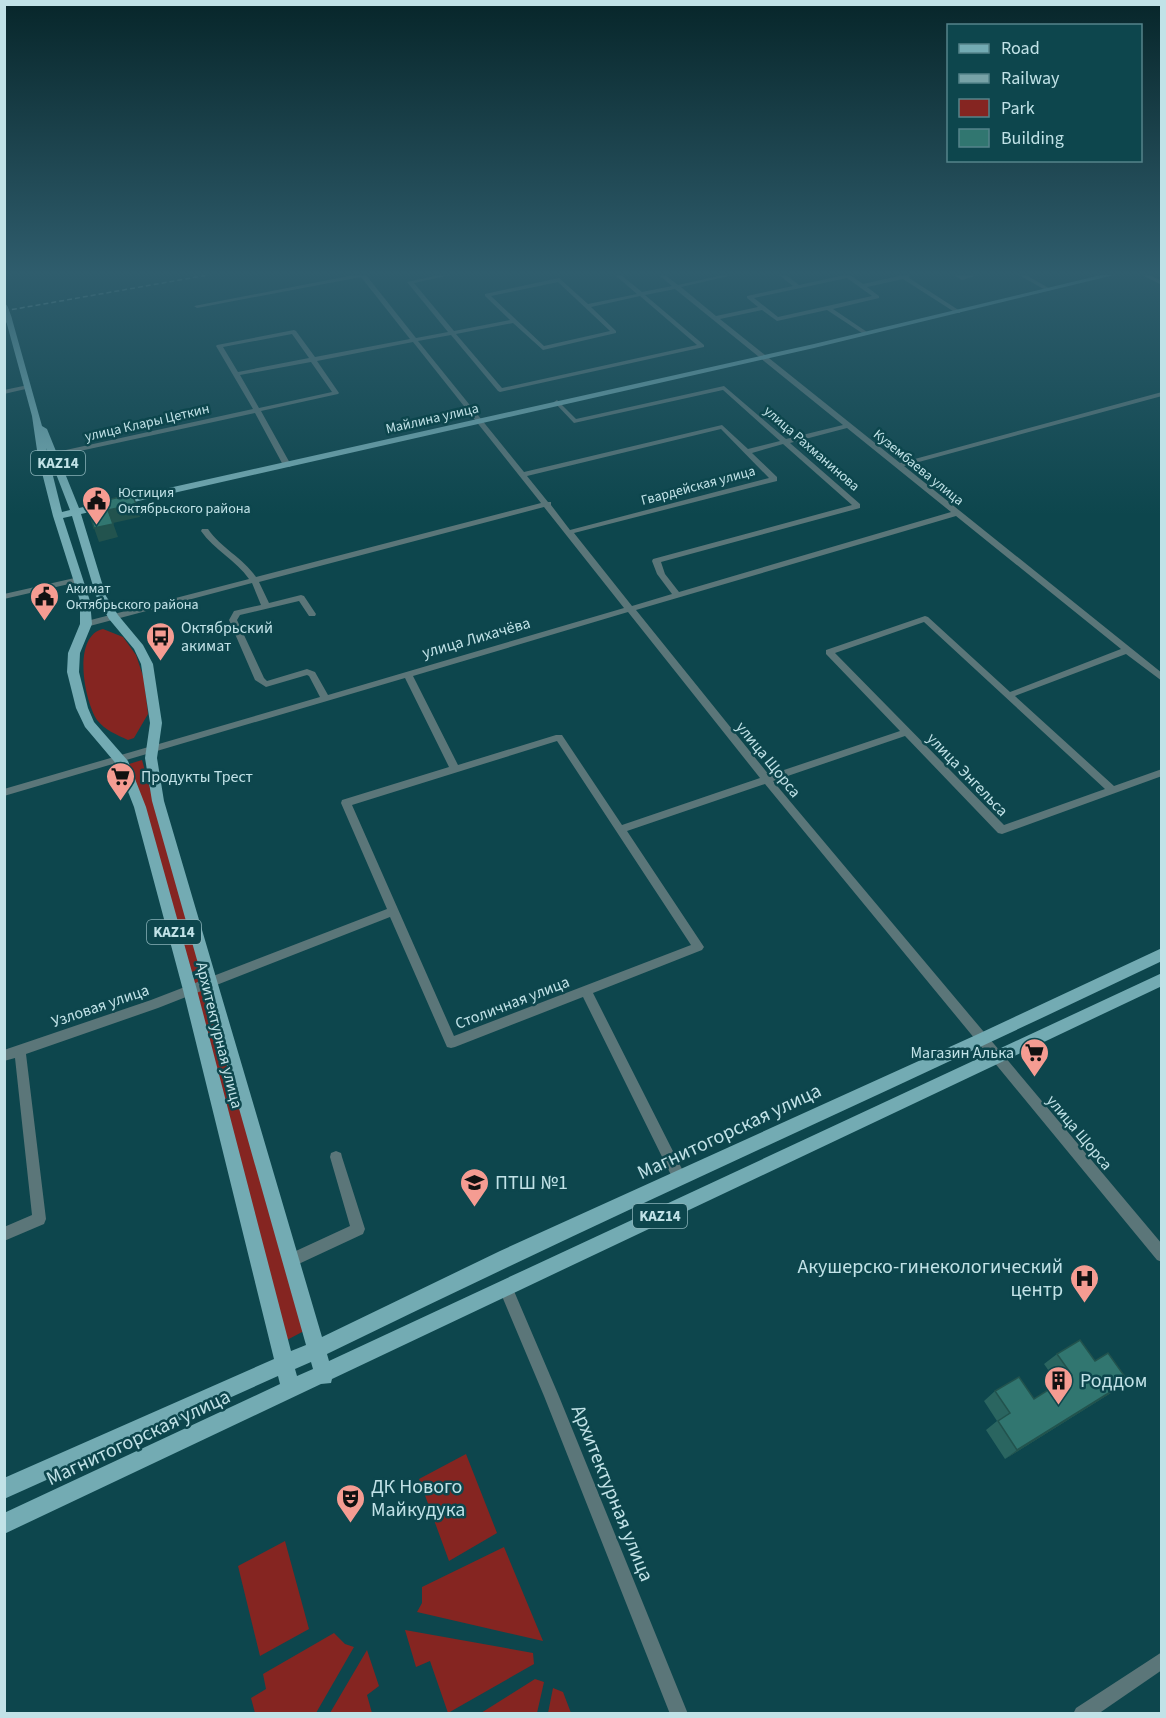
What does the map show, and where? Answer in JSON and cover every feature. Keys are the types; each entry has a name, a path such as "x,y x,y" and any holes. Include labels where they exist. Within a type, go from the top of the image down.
{"main road":[{"name":"Архитектурная улица","path":"19,355 36,416 43,457 58,516 85,601 86,624 74,653 73,672 89,724 120,758 133,783 190,990 284,1364"},
{"name":"Майлина улица","path":"58,516 772,355"},
{"name":"Архитектурная улица","path":"36,416 55,455 76,512 101,596 113,617 139,648 147,664 156,723 151,758 158,801 316,1350"},
{"name":"Магнитогорская улица","path":"4,1489 316,1350 506,1257 981,1040 1161,954"},
{"name":"Магнитогорская улица","path":"4,1524 324,1376 1161,979"},
{"path":"316,1350 324,1376"},
{"path":"284,1364 291,1390"}],"street":[{"name":"улица Клары Цеткин","path":"225,355 286,465"},
{"name":"улица Клары Цеткин","path":"43,457 336,393 311,355"},
{"path":"237,374 337,355"},
{"name":"улица Щорса","path":"427,355 768,781 1161,1255"},
{"path":"471,355 500,390 660,355"},
{"name":"Кузембаева улица","path":"764,357 846,426 1161,678"},
{"path":"4,392 28,387"},
{"name":"улица Рахманинова","path":"557,402 574,421 724,388 857,506 656,561 661,574 677,594"},
{"path":"897,466 1161,394"},
{"path":"746,452 846,426"},
{"name":"Гвардейская улица","path":"524,474 722,427 774,479 570,532"},
{"path":"86,624 548,504"},
{"name":"улица Лихачёва","path":"4,793 956,513"},
{"path":"205,531 212,543 238,560 255,581 266,606"},
{"path":"4,597 79,579"},
{"path":"312,615 301,598 233,617 260,680 266,684 307,672 312,674 325,698"},
{"name":"улица Энгельса","path":"1112,790 1010,694 925,619 829,652 1002,830 1112,790 1161,772"},
{"path":"1010,694 1128,650"},
{"path":"406,673 455,769"},
{"name":"улица Энгельса","path":"768,781 906,732"},
{"name":"Столичная улица","path":"559,737 621,829 698,947 451,1043 346,803 559,737"},
{"path":"621,829 768,781"},
{"path":"190,990 393,911"},
{"name":"Узловая улица","path":"4,1056 190,990"},
{"name":"Столичная улица","path":"586,991 680,1179"},
{"path":"4,1234 39,1219 20,1051"},
{"path":"290,1261 358,1229 336,1157"},
{"name":"Архитектурная улица","path":"506,1289 551,1394 679,1713"},
{"path":"1082,1713 1161,1660"}],"green space":[{"path":"103,629 123,637 136,655 144,679 148,714 134,738 128,740 100,724 92,711 88,698 84,656 87,643 93,634"},
{"path":"142,760 200,969 189,973 129,764"},
{"path":"204,976 304,1331 285,1341 190,981"},
{"path":"466,1454 497,1533 449,1561 419,1479"},
{"path":"285,1541 309,1629 260,1656 238,1566"},
{"path":"504,1547 543,1641 417,1612 422,1603 422,1587"},
{"path":"405,1630 533,1653 534,1664 448,1713 430,1661 416,1667"},
{"path":"334,1633 345,1644 354,1647 316,1713 255,1713 251,1698 266,1689 263,1674"},
{"path":"367,1650 379,1686 367,1695 372,1713 330,1713"},
{"path":"535,1679 544,1682 537,1713 481,1713"},
{"path":"553,1688 563,1692 571,1713 548,1713"}],"building":[{"path":"132,494 136,504 108,510 113,524 94,528 87,505"},
{"name":"Роддом","path":"1080,1340 1095,1361 1108,1353 1128,1381 1017,1450 998,1421 1010,1413 995,1391 1019,1377 1034,1399 1072,1375 1057,1354"}],"place":[{"name":"Юстиция Октябрьского района","path":"97,526"},
{"name":"Акимат Октябрьского района","path":"45,622"},
{"name":"Октябрьский акимат","path":"160,662"},
{"name":"Продукты Трест","path":"120,802"},
{"name":"Магазин Алька","path":"1035,1078"},
{"name":"ПТШ №1","path":"474,1208"},
{"name":"Акушерско-гинекологический центр","path":"1084,1304"},
{"name":"Роддом","path":"1059,1406"},
{"name":"ДК Нового Майкудука","path":"350,1524"}]}
